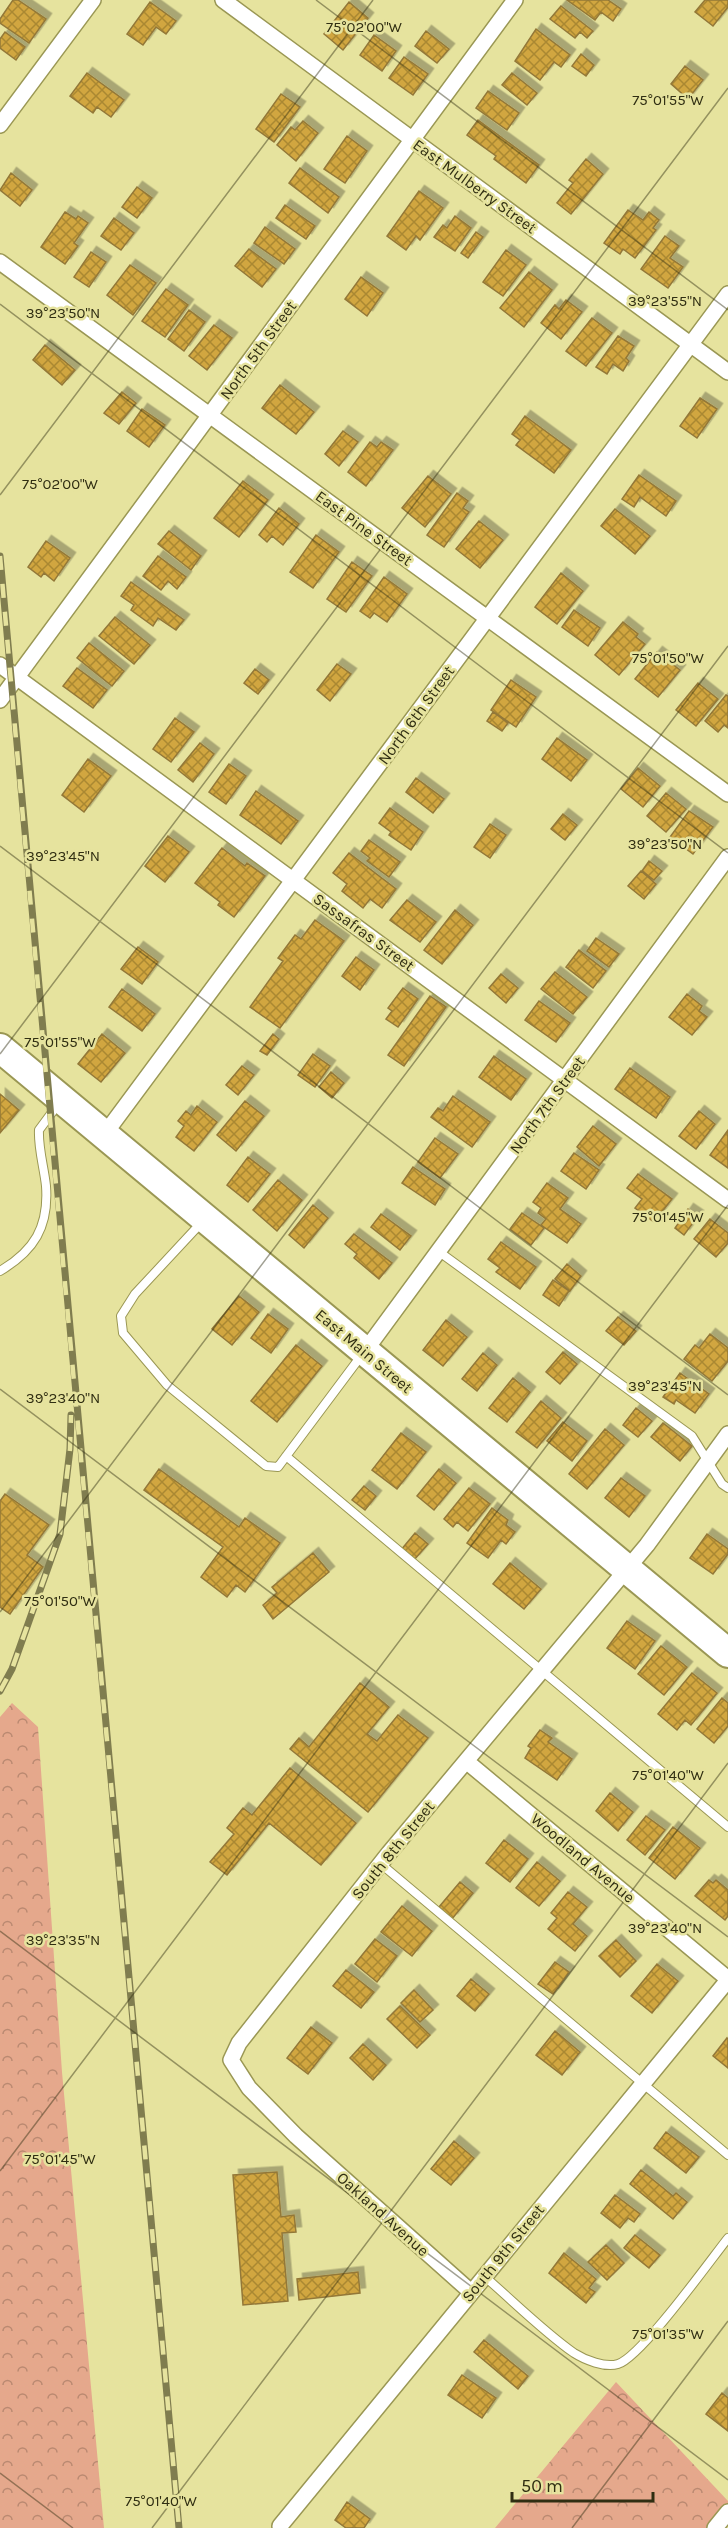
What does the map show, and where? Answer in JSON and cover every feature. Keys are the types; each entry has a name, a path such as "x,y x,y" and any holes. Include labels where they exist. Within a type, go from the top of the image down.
{"highway":[{"name":"East Main Street","path":"0,1048 728,1653"}],"street":[{"path":"0,125 93,0"},
{"name":"East Mulberry Street","path":"223,0 728,372"},
{"name":"North 5th Street","path":"0,700 515,0"},
{"name":"East Pine Street","path":"0,262 728,794"},
{"name":"North 6th Street","path":"104,1135 728,294"},
{"name":"Sassafras Street","path":"0,665 728,1200"},
{"name":"North 7th Street","path":"365,1351 728,857"},
{"name":"South 8th Street","path":"296,2136 249,2088 231,2060 239,2043 381,1864 627,1569 728,1434"},
{"name":"Woodland Avenue","path":"466,1761 728,1979"},
{"name":"South 9th Street","path":"280,2526 728,1979"},
{"name":"Oakland Avenue","path":"296,2136 471,2292"},
{"path":"715,2528 728,2512"}],"lane":[{"path":"0,1271 31,1249 40,1230 46,1211 46,1186 39,1130 62,1100"},
{"path":"205,1219 135,1294 121,1316 123,1333 167,1384 266,1466 278,1467 365,1351"},
{"path":"438,1251 692,1436 722,1484 728,1488"},
{"path":"286,1456 728,1827"},
{"path":"381,1864 728,2155"},
{"path":"484,2276 575,2354 598,2364 617,2365 632,2355 653,2332 728,2238"}],"green space":[{"path":"12,1703 38,1727 62,2072 104,2528 0,2528 0,1717"},
{"path":"616,2382 728,2501 728,2515 716,2528 495,2528"}],"building":[{"path":"13,0 18,0 46,19 29,43 0,23 0,19"},
{"path":"567,0 608,0 621,9 613,21 601,12 595,20"},
{"path":"705,0 728,0 728,7 713,26 695,12"},
{"path":"150,2 176,21 166,34 156,27 143,45 127,34"},
{"path":"349,2 368,18 343,50 324,34"},
{"path":"561,6 593,31 587,38 580,32 575,38 550,19"},
{"path":"536,29 570,55 561,67 554,62 540,80 515,61"},
{"path":"426,31 449,49 437,63 415,46"},
{"path":"5,32 25,47 16,60 0,48 0,39"},
{"path":"374,35 396,51 382,71 360,55"},
{"path":"581,54 594,65 586,76 572,66"},
{"path":"404,57 428,74 413,95 389,78"},
{"path":"685,66 703,80 688,99 671,84"},
{"path":"87,73 124,100 111,117 97,107 93,113 70,96"},
{"path":"512,73 537,93 527,105 502,85"},
{"path":"488,91 519,113 507,130 476,108"},
{"path":"281,94 300,107 274,142 256,129"},
{"path":"478,120 539,165 526,183 494,159 496,156 467,135"},
{"path":"303,121 318,133 296,161 277,145 291,127 295,130"},
{"path":"347,136 367,151 345,183 324,169"},
{"path":"586,159 603,174 571,214 557,203 573,183 569,180"},
{"path":"300,168 339,197 328,213 289,183"},
{"path":"11,173 32,190 20,206 0,190"},
{"path":"137,187 152,198 137,218 122,207"},
{"path":"419,191 443,208 420,240 416,236 406,250 387,236"},
{"path":"285,205 315,226 306,239 276,218"},
{"path":"628,210 643,220 649,212 659,220 653,228 656,230 635,258 623,249 620,254 604,243"},
{"path":"65,212 76,219 78,216 88,223 74,243 78,246 65,264 41,247"},
{"path":"455,216 471,228 455,251 434,237 443,225 447,228"},
{"path":"114,218 134,233 121,250 101,236"},
{"path":"265,227 295,249 284,264 254,243"},
{"path":"476,232 483,237 468,258 461,253"},
{"path":"665,236 679,246 670,258 683,267 668,288 641,269"},
{"path":"249,249 276,269 262,287 235,266"},
{"path":"506,250 526,265 503,296 483,282"},
{"path":"91,252 106,262 89,287 74,277"},
{"path":"130,265 156,283 133,315 107,295"},
{"path":"529,272 552,290 524,327 500,308"},
{"path":"361,277 383,293 367,316 345,299"},
{"path":"166,289 188,305 165,337 142,321"},
{"path":"566,300 582,312 561,339 541,323 555,305 559,309"},
{"path":"189,310 205,322 184,351 168,339"},
{"path":"592,318 612,333 586,366 566,351"},
{"path":"214,325 232,338 207,370 189,356"},
{"path":"618,336 634,346 626,358 629,361 623,371 613,364 607,374 596,367"},
{"path":"45,345 75,370 62,385 33,360"},
{"path":"280,385 314,412 296,434 262,408"},
{"path":"122,392 136,403 119,424 104,413"},
{"path":"700,398 717,409 697,438 680,426"},
{"path":"142,409 165,425 149,447 127,431"},
{"path":"525,416 571,450 554,473 516,445 520,440 512,434"},
{"path":"343,431 358,442 339,466 325,454"},
{"path":"370,442 377,447 381,442 393,450 366,486 348,472"},
{"path":"639,475 676,501 666,516 640,497 634,507 622,499"},
{"path":"428,476 451,494 425,527 402,508"},
{"path":"243,481 268,500 239,537 214,518"},
{"path":"457,493 468,501 463,508 469,512 444,547 427,535"},
{"path":"279,508 299,524 283,545 272,536 267,542 259,535"},
{"path":"615,509 650,536 635,554 601,526"},
{"path":"479,521 503,540 480,568 456,549"},
{"path":"169,531 201,556 191,570 158,544"},
{"path":"316,535 339,552 313,588 290,572"},
{"path":"46,541 70,558 54,581 44,573 41,577 28,567"},
{"path":"158,556 186,577 177,589 168,581 161,590 143,576"},
{"path":"352,562 372,576 346,612 327,599"},
{"path":"561,573 583,591 557,624 535,607"},
{"path":"384,577 407,594 387,622 374,613 370,618 360,611"},
{"path":"131,582 184,620 176,630 158,618 153,626 131,610 134,605 121,596"},
{"path":"574,610 600,628 588,646 562,627"},
{"path":"115,617 150,645 134,664 99,636"},
{"path":"623,622 638,634 636,637 645,644 619,675 595,655"},
{"path":"89,643 124,671 112,686 77,658"},
{"path":"657,652 680,670 658,697 635,679"},
{"path":"337,664 351,674 330,701 317,690"},
{"path":"77,668 107,690 93,708 63,686"},
{"path":"255,669 269,680 258,694 244,683"},
{"path":"511,680 536,697 516,727 491,710"},
{"path":"698,683 718,699 696,726 676,710"},
{"path":"726,695 728,696 728,728 724,725 718,732 705,721"},
{"path":"493,712 508,723 502,731 487,721"},
{"path":"175,718 194,732 171,762 153,749"},
{"path":"557,738 587,760 571,781 542,759"},
{"path":"200,743 214,754 193,782 178,770"},
{"path":"88,759 111,776 84,812 62,795"},
{"path":"229,764 246,776 226,804 209,792"},
{"path":"638,768 660,786 643,807 621,789"},
{"path":"416,778 444,799 433,813 406,792"},
{"path":"256,791 298,821 281,844 240,815"},
{"path":"666,793 686,809 666,832 647,816"},
{"path":"390,808 423,832 411,850 389,835 391,832 379,823"},
{"path":"689,811 713,827 693,854 670,837"},
{"path":"563,814 577,825 565,840 551,829"},
{"path":"490,824 506,835 490,858 474,847"},
{"path":"168,836 189,852 165,882 145,866"},
{"path":"369,840 400,862 389,877 367,861 370,858 361,851"},
{"path":"222,848 245,866 247,863 265,876 234,917 218,905 220,902 195,883"},
{"path":"349,853 396,889 382,908 370,899 363,908 342,891 347,884 333,873"},
{"path":"649,861 662,871 654,880 642,871"},
{"path":"641,871 656,884 644,899 628,886"},
{"path":"407,900 436,922 420,942 390,920"},
{"path":"455,910 473,925 442,964 424,950"},
{"path":"315,920 344,941 280,1028 250,1007 283,961 278,958 295,935 301,939"},
{"path":"596,938 619,954 609,967 587,951"},
{"path":"138,947 158,962 142,984 121,969"},
{"path":"579,950 606,971 593,988 566,967"},
{"path":"356,957 374,970 360,990 342,976"},
{"path":"555,972 587,997 573,1014 541,989"},
{"path":"501,974 518,988 506,1003 489,988"},
{"path":"403,988 418,999 398,1027 386,1019 392,1011 388,1008"},
{"path":"122,989 155,1014 142,1031 109,1007"},
{"path":"687,994 702,1006 699,1011 707,1017 692,1035 669,1017"},
{"path":"430,996 446,1007 404,1066 388,1055"},
{"path":"539,1001 570,1023 556,1042 525,1020"},
{"path":"102,1034 125,1053 101,1082 78,1064"},
{"path":"273,1034 279,1039 267,1055 260,1051"},
{"path":"313,1054 330,1066 315,1087 298,1075"},
{"path":"494,1056 526,1079 511,1100 479,1077"},
{"path":"242,1066 254,1075 238,1095 226,1085"},
{"path":"630,1068 670,1097 656,1118 615,1089"},
{"path":"331,1072 344,1083 332,1098 319,1087"},
{"path":"0,1094 19,1110 0,1133"},
{"path":"453,1096 490,1122 472,1147 431,1117 438,1108 443,1111"},
{"path":"245,1101 264,1116 236,1151 217,1135"},
{"path":"197,1106 217,1122 194,1151 176,1137 184,1126 178,1121 186,1111 191,1115"},
{"path":"699,1111 715,1124 696,1149 679,1136"},
{"path":"593,1126 616,1144 599,1166 577,1147"},
{"path":"728,1130 728,1168 710,1155"},
{"path":"435,1138 458,1154 440,1178 418,1162"},
{"path":"574,1153 599,1170 586,1189 561,1171"},
{"path":"248,1157 270,1174 248,1202 227,1185"},
{"path":"413,1167 445,1189 435,1205 402,1183"},
{"path":"638,1174 672,1199 654,1222 635,1208 642,1199 627,1188"},
{"path":"278,1180 302,1200 277,1231 253,1210"},
{"path":"547,1183 568,1198 560,1209 581,1224 567,1243 541,1225 546,1219 538,1213 541,1208 533,1202"},
{"path":"313,1205 328,1218 304,1248 289,1235"},
{"path":"688,1209 698,1216 684,1235 675,1228"},
{"path":"522,1213 544,1228 531,1245 510,1229"},
{"path":"381,1214 411,1236 400,1250 371,1227"},
{"path":"710,1219 728,1233 728,1243 716,1257 694,1239"},
{"path":"354,1234 392,1263 379,1279 354,1258 357,1254 345,1244"},
{"path":"501,1242 536,1267 520,1289 496,1272 500,1268 488,1259"},
{"path":"567,1264 581,1276 570,1291 555,1279"},
{"path":"553,1280 569,1291 559,1306 543,1295"},
{"path":"239,1296 259,1312 232,1345 212,1329"},
{"path":"268,1314 288,1329 271,1353 251,1338"},
{"path":"618,1317 636,1331 624,1345 606,1331"},
{"path":"446,1320 467,1337 443,1366 423,1350"},
{"path":"710,1334 728,1348 728,1361 712,1381 684,1359 695,1345 699,1348"},
{"path":"296,1345 322,1366 277,1422 251,1401"},
{"path":"563,1352 577,1364 560,1384 546,1372"},
{"path":"483,1353 497,1365 477,1391 462,1379"},
{"path":"680,1373 709,1394 695,1413 676,1400 674,1404 663,1397"},
{"path":"513,1378 530,1392 507,1422 489,1408"},
{"path":"541,1401 561,1418 537,1448 516,1432"},
{"path":"636,1408 652,1421 638,1437 623,1425"},
{"path":"563,1422 587,1441 572,1461 547,1441"},
{"path":"663,1423 692,1446 680,1461 651,1437"},
{"path":"605,1429 624,1445 587,1489 569,1474"},
{"path":"401,1433 426,1452 397,1489 372,1470"},
{"path":"159,1469 239,1527 245,1518 280,1543 245,1592 236,1585 227,1597 201,1577 223,1547 144,1490"},
{"path":"439,1469 456,1483 434,1510 417,1496"},
{"path":"621,1478 645,1496 629,1517 605,1498"},
{"path":"364,1486 376,1496 365,1510 352,1500"},
{"path":"469,1488 490,1504 468,1531 457,1522 453,1527 444,1519"},
{"path":"5,1494 49,1525 27,1555 43,1567 10,1614 0,1607 0,1501"},
{"path":"492,1508 508,1520 506,1525 515,1532 506,1544 501,1540 488,1558 467,1543"},
{"path":"415,1533 428,1544 414,1560 401,1550"},
{"path":"707,1534 728,1549 728,1554 713,1574 690,1558"},
{"path":"313,1553 329,1572 273,1619 263,1605 277,1593 272,1587"},
{"path":"510,1563 541,1589 524,1609 493,1584"},
{"path":"627,1621 655,1641 635,1669 607,1648"},
{"path":"661,1646 687,1667 664,1695 638,1674"},
{"path":"692,1673 717,1693 691,1725 685,1720 677,1730 658,1714"},
{"path":"360,1683 389,1707 367,1734 377,1741 398,1715 428,1738 368,1812 290,1749 299,1738 309,1747"},
{"path":"722,1698 728,1703 728,1726 714,1743 697,1729"},
{"path":"540,1730 552,1738 548,1742 572,1759 557,1780 525,1758 531,1748 528,1746"},
{"path":"290,1768 356,1823 321,1865 269,1823 227,1875 210,1862 234,1834 227,1828 243,1808 252,1815"},
{"path":"610,1793 633,1812 618,1831 596,1811"},
{"path":"646,1816 665,1830 645,1855 627,1840"},
{"path":"673,1827 700,1848 675,1879 649,1858"},
{"path":"504,1840 528,1859 510,1882 486,1863"},
{"path":"537,1862 560,1881 539,1906 516,1888"},
{"path":"709,1880 713,1883 716,1880 728,1890 728,1916 725,1920 695,1896"},
{"path":"460,1882 473,1893 452,1919 439,1907"},
{"path":"568,1892 587,1907 573,1924 587,1936 575,1951 548,1929 557,1918 551,1913"},
{"path":"402,1906 432,1931 412,1956 381,1932"},
{"path":"375,1939 397,1956 377,1982 355,1964"},
{"path":"616,1940 636,1961 620,1977 599,1956"},
{"path":"555,1962 569,1972 553,1994 538,1984"},
{"path":"657,1964 678,1981 652,2013 631,1996"},
{"path":"346,1970 374,1992 361,2008 333,1986"},
{"path":"471,1979 489,1994 475,2011 457,1996"},
{"path":"414,1990 433,2010 420,2022 401,2003"},
{"path":"400,2006 430,2035 417,2048 387,2019"},
{"path":"311,2027 332,2043 308,2074 287,2058"},
{"path":"555,2031 580,2052 562,2075 536,2055"},
{"path":"728,2039 728,2068 713,2056"},
{"path":"363,2044 386,2065 373,2080 350,2058"},
{"path":"666,2132 699,2157 686,2173 654,2148"},
{"path":"454,2141 474,2158 451,2185 431,2169"},
{"path":"641,2170 673,2196 676,2193 687,2202 673,2219 630,2184"},
{"path":"277,2172 281,2217 294,2215 296,2232 282,2233 288,2301 243,2305 233,2175"},
{"path":"615,2195 640,2214 634,2222 628,2218 620,2228 601,2213"},
{"path":"635,2235 660,2255 649,2268 624,2248"},
{"path":"606,2245 624,2263 607,2280 588,2262"},
{"path":"564,2253 596,2279 589,2288 595,2292 586,2303 549,2273"},
{"path":"358,2272 360,2293 299,2300 297,2279"},
{"path":"484,2340 528,2376 518,2389 474,2352"},
{"path":"462,2375 496,2398 482,2418 448,2395"},
{"path":"722,2393 728,2398 728,2431 706,2414"},
{"path":"347,2502 370,2519 364,2528 346,2528 335,2520"}],"railway":[{"path":"0,556 179,2528"},
{"path":"0,1691 12,1669 60,1534 70,1449 71,1415"}]}
